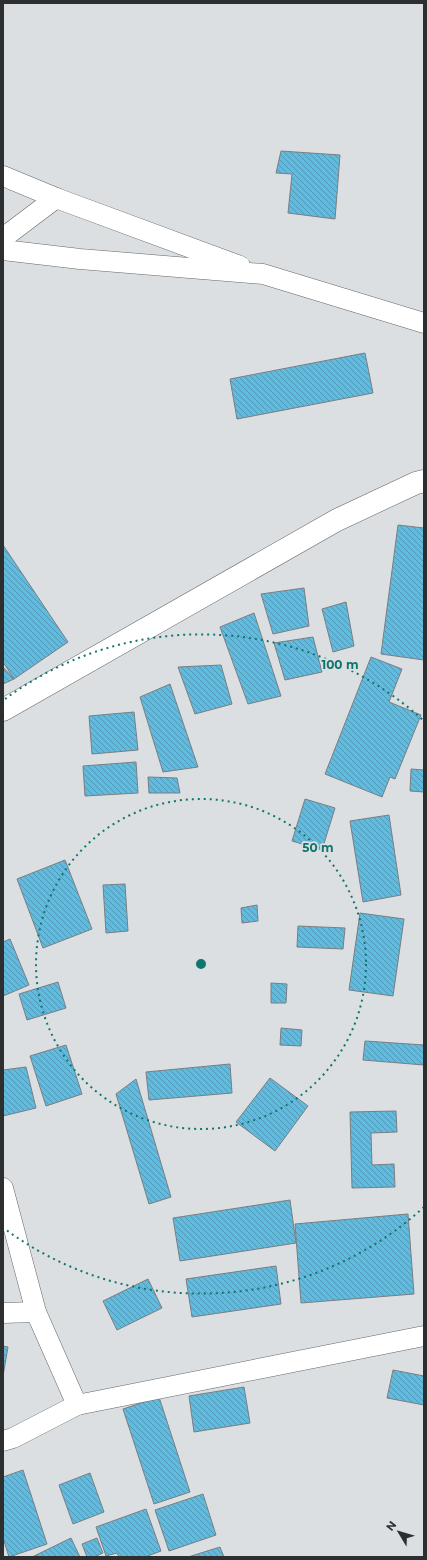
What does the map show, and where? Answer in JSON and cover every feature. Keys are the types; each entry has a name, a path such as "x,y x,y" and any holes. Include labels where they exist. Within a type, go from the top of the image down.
{"street":[{"path":"3,176 56,198 263,274 424,323"},
{"path":"3,238 56,198"},
{"path":"3,250 80,259 263,274"},
{"path":"3,710 337,520 424,480"},
{"path":"3,1188 36,1312 76,1405"},
{"path":"3,1313 36,1312"},
{"path":"3,1441 12,1438 76,1405 424,1336"}],"building":[{"path":"281,151 340,155 335,219 288,213 292,174 276,173"},
{"path":"365,353 373,393 237,419 230,379"},
{"path":"398,525 424,528 424,660 381,654"},
{"path":"3,545 68,642 14,679 3,662"},
{"path":"304,588 309,626 273,634 261,594"},
{"path":"346,602 354,646 333,652 322,609"},
{"path":"254,613 281,696 248,704 220,627"},
{"path":"313,637 322,672 285,680 274,643"},
{"path":"371,657 402,669 389,702 421,715 395,779 390,777 382,797 325,774"},
{"path":"221,665 232,704 195,714 178,667"},
{"path":"3,667 14,679 3,684"},
{"path":"170,684 198,767 163,772 140,697"},
{"path":"134,712 138,750 92,754 89,716"},
{"path":"136,762 138,793 85,796 83,766"},
{"path":"411,769 424,770 424,792 410,791"},
{"path":"148,777 177,778 180,793 149,793"},
{"path":"305,799 335,808 322,850 292,841"},
{"path":"389,815 401,895 363,902 350,821"},
{"path":"65,860 92,929 43,948 17,879"},
{"path":"125,884 128,931 106,933 103,885"},
{"path":"257,905 258,921 242,923 241,908"},
{"path":"360,913 404,919 393,996 349,990"},
{"path":"298,926 345,928 343,949 297,947"},
{"path":"10,939 29,985 3,996 3,942"},
{"path":"58,982 66,1008 27,1020 19,994"},
{"path":"271,983 287,984 286,1003 271,1003"},
{"path":"281,1028 302,1030 301,1046 280,1045"},
{"path":"365,1041 424,1045 424,1065 363,1060"},
{"path":"66,1045 82,1094 46,1106 30,1056"},
{"path":"230,1064 232,1093 149,1100 146,1072"},
{"path":"26,1067 36,1108 3,1116 3,1070"},
{"path":"270,1078 308,1106 275,1151 236,1122"},
{"path":"136,1079 171,1197 149,1204 116,1094"},
{"path":"396,1111 397,1132 371,1133 372,1165 394,1164 395,1187 352,1188 350,1112"},
{"path":"290,1200 296,1243 180,1261 173,1218"},
{"path":"408,1214 414,1294 301,1303 295,1224"},
{"path":"276,1266 281,1304 192,1317 186,1279"},
{"path":"148,1279 162,1308 117,1330 103,1301"},
{"path":"3,1346 8,1347 3,1376"},
{"path":"393,1370 424,1376 424,1405 387,1398"},
{"path":"244,1387 250,1423 194,1432 189,1396"},
{"path":"159,1397 190,1492 154,1504 123,1409"},
{"path":"23,1470 47,1544 9,1557 3,1538 3,1477"},
{"path":"90,1473 104,1512 73,1524 59,1485"},
{"path":"203,1494 216,1535 169,1551 155,1510"},
{"path":"146,1509 161,1551 145,1557 119,1557 117,1553 106,1556 96,1527"},
{"path":"71,1538 80,1557 32,1557"},
{"path":"97,1538 103,1553 94,1557 87,1557 82,1544"},
{"path":"220,1547 224,1557 188,1557"}]}
